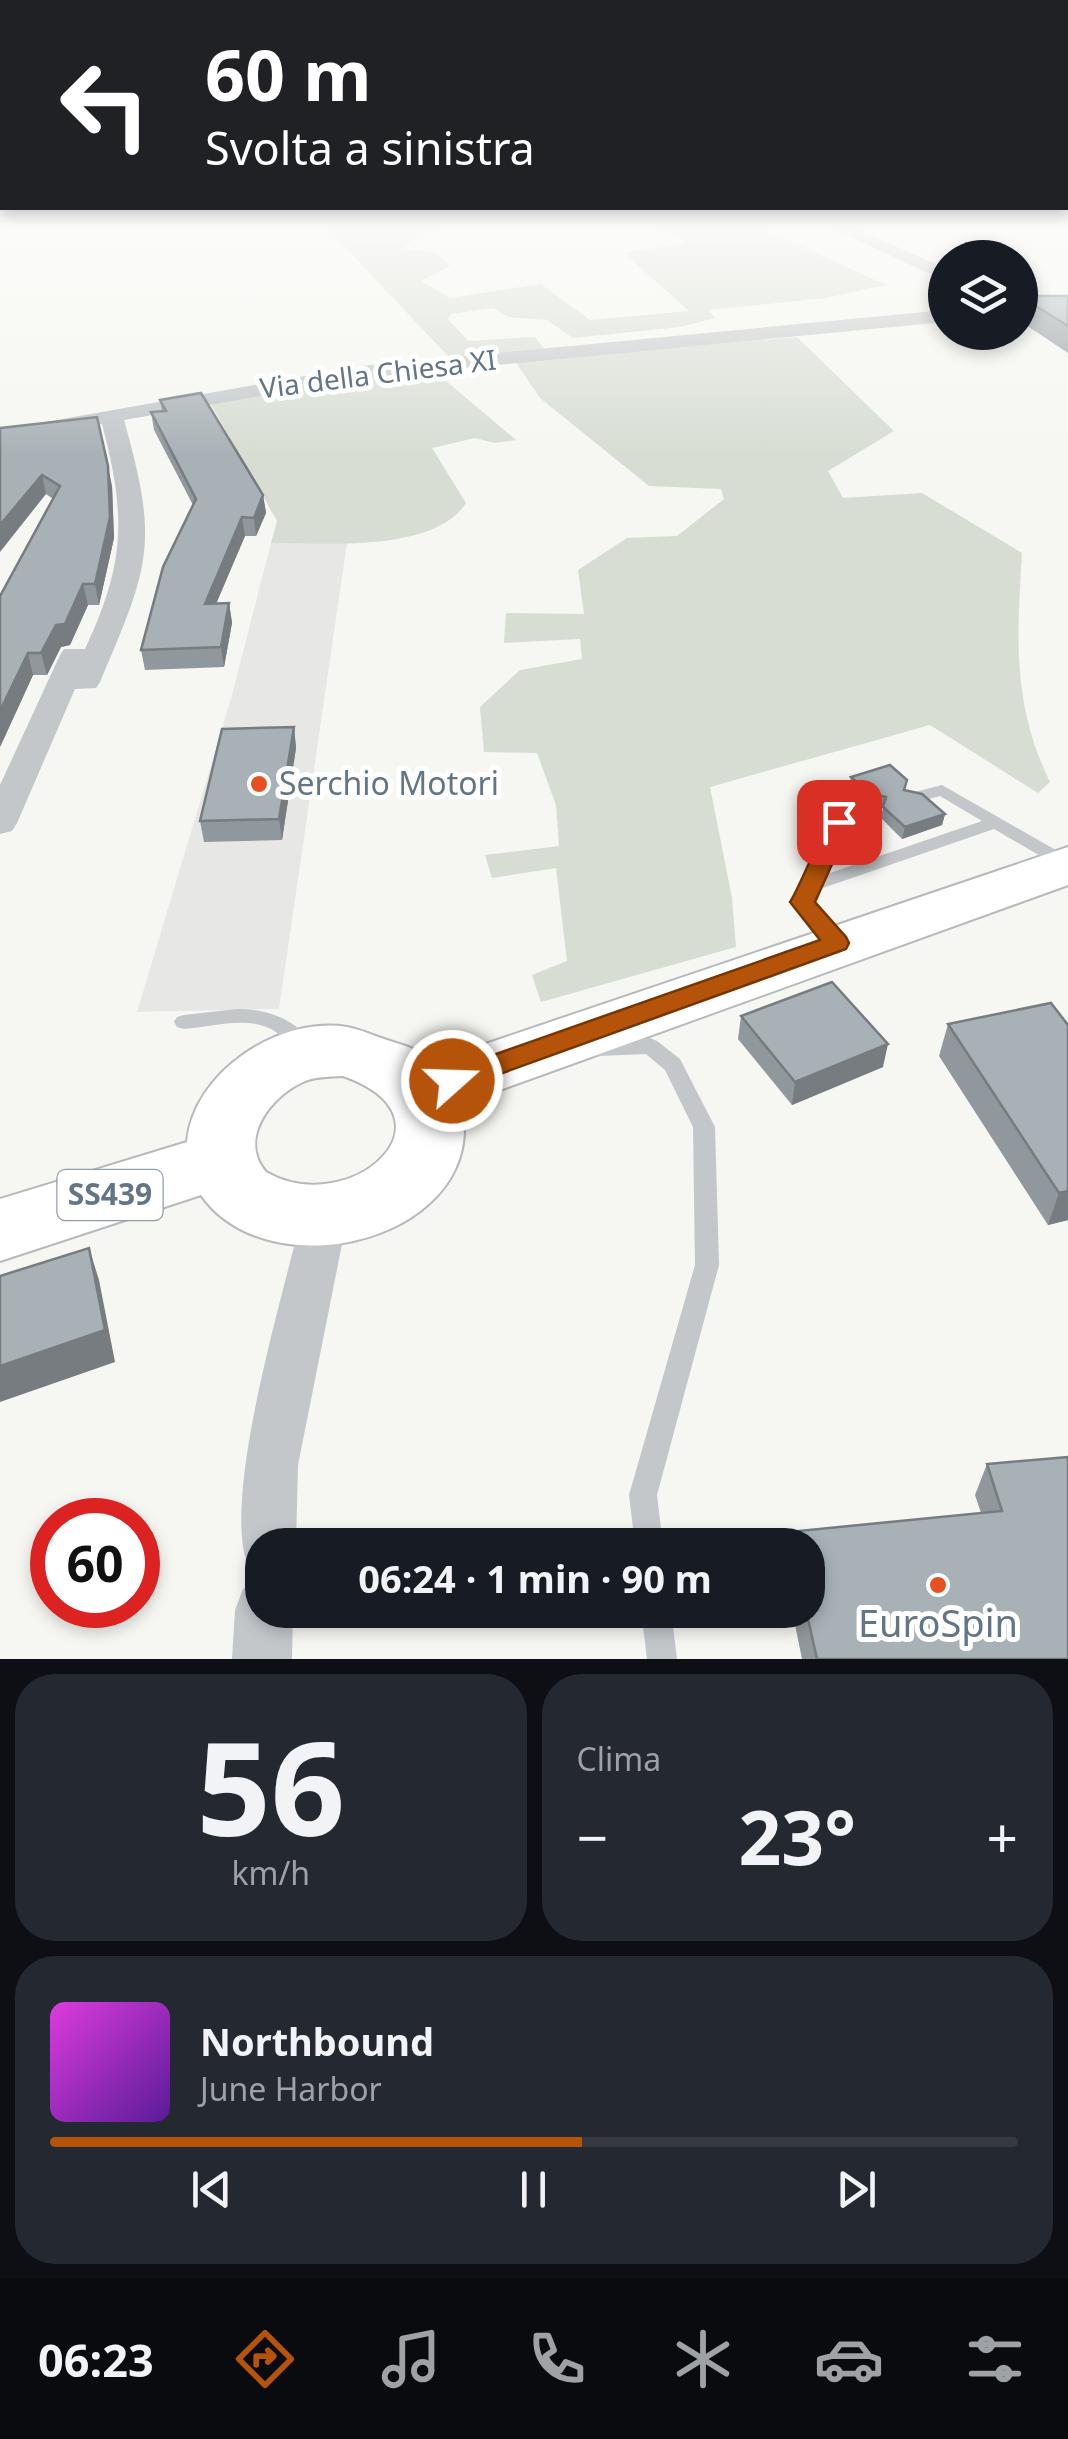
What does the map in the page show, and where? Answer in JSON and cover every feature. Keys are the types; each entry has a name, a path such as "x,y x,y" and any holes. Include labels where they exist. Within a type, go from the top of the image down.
{"main road":[{"path":"452,1081 433,1116 430,1144 418,1171 393,1194 362,1211 324,1219 288,1216 257,1205 234,1185 221,1160 220,1132 231,1106 250,1083 278,1064 311,1054 345,1051 376,1057 404,1071 452,1081 1068,865"},
{"name":"SS439","path":"0,1230 221,1160"}],"street":[{"name":"Via della Chiesa XI","path":"0,436 362,372 928,318"},
{"path":"0,823 129,580 134,511 111,415"},
{"path":"269,1528 272,1465 324,1219"},
{"path":"262,1659 263,1628"}],"lane":[{"path":"912,798 942,790 1068,865"},
{"path":"837,943 802,902 814,886 839,822 873,811"},
{"path":"814,886 996,822"},
{"path":"184,1022 266,1016 290,1026 311,1054"},
{"path":"452,1081 586,1048 650,1046 674,1064 704,1127 708,1264 642,1495 646,1528"},
{"path":"658,1628 662,1659"}],"shaded area":[{"path":"396,301 565,301 590,320 689,311 678,301 792,301 708,310 715,318 680,327 573,338 547,320 509,317 493,308 451,314 448,319 468,341 535,337 545,350 449,357"},
{"path":"797,337 894,431 828,471 843,498 922,493 1022,553 1019,642 1023,698 1050,782 1038,793 930,725 710,787 732,898 736,947 541,1002 532,975 567,961 556,868 492,878 485,855 559,846 556,805 537,753 484,752 480,707 520,670 582,659 580,639 504,643 506,613 584,614 578,570 627,538 677,536 724,499 721,489 649,486 540,398 515,361"},
{"path":"432,369 516,440 495,443 475,438 432,448 466,503 451,519 404,538 348,544 271,543 277,521 208,399"},
{"path":"271,543 347,543 279,1009 137,1012 232,695"}],"building":[{"path":"1038,301 1068,301 1068,326 1038,307"},
{"path":"201,393 263,495 254,518 242,517 205,604 229,603 221,647 141,650 163,567 196,499 151,412 166,411 160,400"},
{"path":"97,417 108,466 110,517 95,584 83,584 65,624 56,625 41,653 28,653 0,711 0,596 60,486 42,475 0,525 0,428"},
{"path":"294,727 279,819 200,821 222,729"},
{"path":"890,765 907,780 904,790 922,794 945,814 905,827 883,807 886,797 868,793 851,777"},
{"path":"832,982 888,1044 795,1082 741,1016"},
{"path":"1051,1003 1068,1025 1068,1191 1059,1193 948,1024"},
{"path":"89,1248 105,1330 0,1366 0,1276"},
{"name":"EuroSpin","path":"1068,1457 1068,1659 817,1659 810,1628 825,1628 825,1528 1002,1511 987,1464"}],"place":[{"name":"Serchio Motori","path":"259,784"},
{"name":"EuroSpin","path":"938,1585"}],"route":[{"path":"452,1081 837,943 802,902 814,886 839,822"}]}
